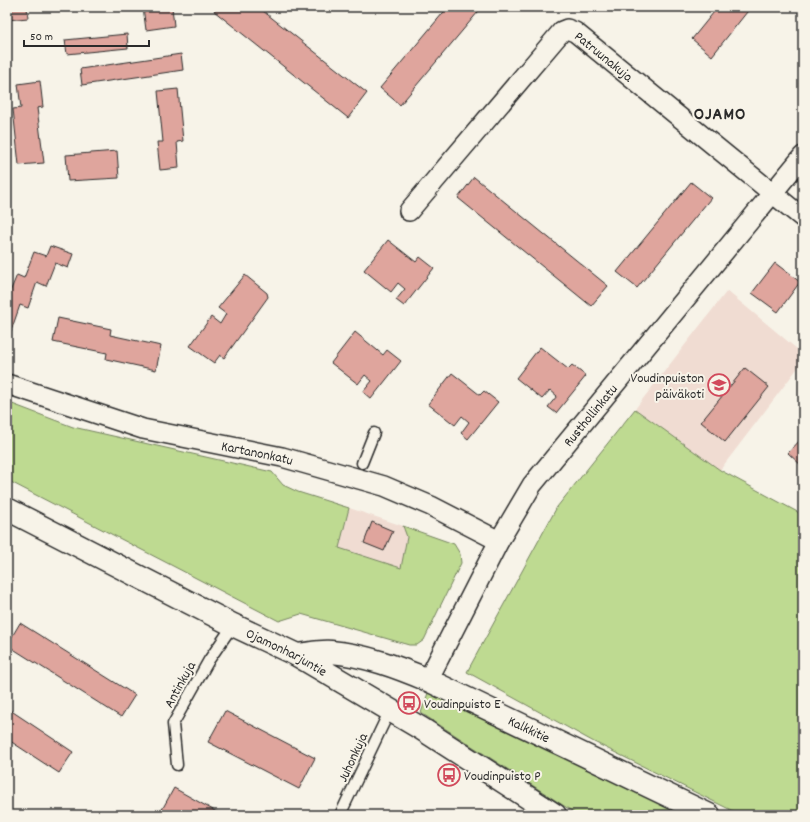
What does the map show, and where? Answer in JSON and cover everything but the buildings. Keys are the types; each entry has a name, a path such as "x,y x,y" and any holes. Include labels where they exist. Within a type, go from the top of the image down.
{"main road":[{"name":"Ojamonharjuntie","path":"7,509 233,625 297,655 390,710 555,815"},
{"name":"Kalkkitie","path":"297,655 330,652 378,661 428,680 709,815"}],"street":[{"name":"Patruunakuja","path":"409,211 562,31 567,29 575,32 773,192"},
{"name":"Rusthollinkatu","path":"428,680 499,541 532,485 803,156"},
{"path":"773,192 803,218"},
{"name":"Kartanonkatu","path":"7,384 143,429 282,457 377,484 431,506 499,541"}],"lane":[{"path":"362,463 374,433"},
{"name":"Antinkuja","path":"177,765 173,724 209,660 233,625"},
{"name":"Juhonkuja","path":"340,815 390,710"}],"shaded area":[{"name":"Voudinpuiston päiväkoti","path":"727,291 803,354 803,361 720,470 635,409"},
{"path":"349,508 403,526 407,536 401,568 339,548"}],"green space":[{"path":"7,402 73,427 272,472 283,485 298,492 349,508 339,548 401,568 407,537 403,526 454,544 460,554 461,563 424,640 417,645 409,645 301,614 279,621 7,480"},
{"path":"635,409 720,470 803,515 803,815 741,815 594,742 467,672 557,507"},
{"path":"428,693 516,732 691,815 578,815 421,713"}],"place":[{"name":"Voudinpuiston päiväkoti","path":"719,385"},
{"name":"Voudinpuisto E","path":"409,703"},
{"name":"Voudinpuisto P","path":"449,775"}],"district":[{"name":"OJAMO","path":"720,113"}]}
